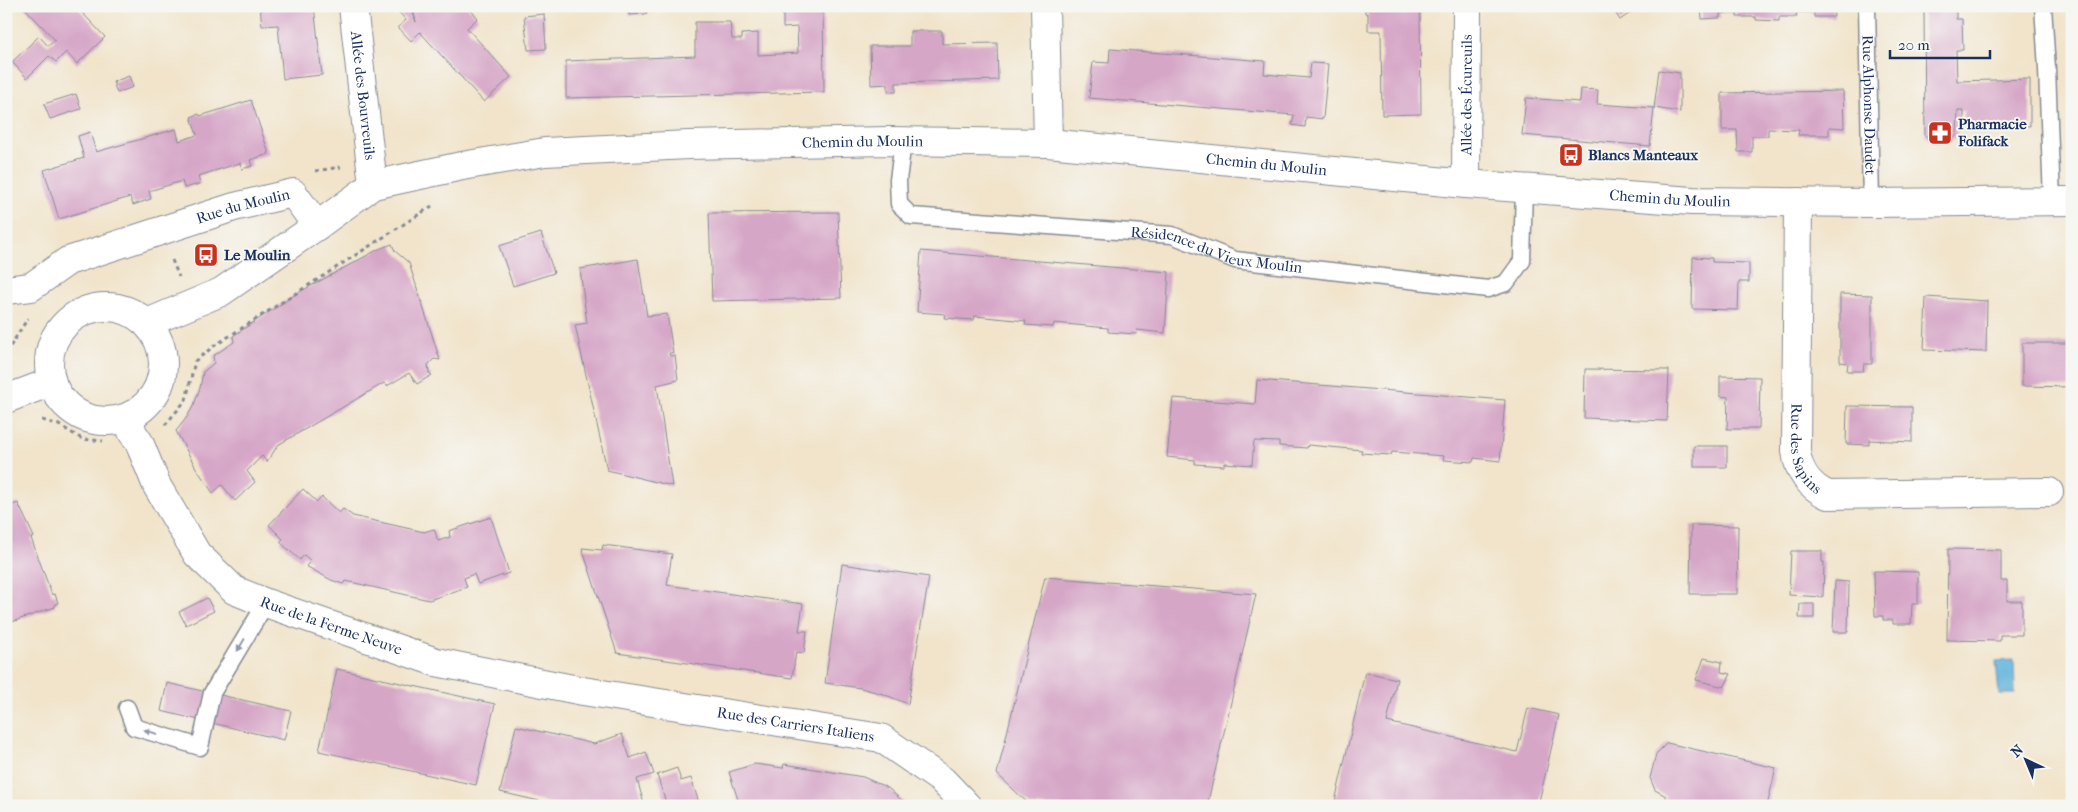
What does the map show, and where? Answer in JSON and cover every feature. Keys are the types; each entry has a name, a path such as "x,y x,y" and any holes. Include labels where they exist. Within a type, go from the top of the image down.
{"street":[{"name":"Allée des Bouvreuils","path":"353,6 373,185"},
{"path":"1045,6 1048,143"},
{"name":"Allée des Écureuils","path":"1466,184 1467,6"},
{"name":"Chemin du Moulin","path":"373,185 462,166 545,152 689,145 903,142 1048,143 1466,184 1692,201 1871,203 2062,201"},
{"path":"147,323 221,292 373,185"},
{"name":"Rue du Moulin","path":"6,290 31,287 68,261 234,207 293,193 317,226"},
{"name":"Rue des Sapins","path":"1798,202 1796,452 1797,461 1808,480 1820,491 1828,495 2049,492"},
{"path":"114,306 132,312 147,323 158,338 163,356 163,374 157,392 145,406 130,416 111,421 92,420 74,412 60,399 51,382 48,363 52,344 62,327 76,314 94,307 114,306"},
{"path":"6,399 51,382"},
{"name":"Rue de la Ferme Neuve","path":"130,416 132,432 139,442 157,486 197,554 234,590 266,603 436,662 632,699"},
{"name":"Rue des Carriers Italiens","path":"632,699 881,738 942,780 967,806"}],"lane":[{"name":"Rue Alphonse Daudet","path":"1867,6 1871,203"},
{"path":"2043,6 2047,68 2062,201"},
{"name":"Résidence du Vieux Moulin","path":"903,142 898,180 899,204 911,216 1172,235 1235,260 1488,289 1506,283 1522,261 1524,188"},
{"path":"127,708 134,727 200,747 212,693 266,603"}],"path":[{"path":"38,420 53,422 82,439 112,442 118,452 139,442 168,423 186,400 196,361 214,346 437,202"},
{"path":"170,255 179,279"},
{"path":"211,341 214,346"},
{"path":"6,801 29,806"}],"water":[{"path":"2014,660 2015,694 1999,694 1996,661"}],"building":[{"path":"23,6 76,6 105,37 77,64 66,52 56,62 49,56 27,78 12,62 39,36 48,46 55,40"},
{"path":"260,6 314,6 322,75 283,79 278,25 262,26"},
{"path":"397,6 411,6 416,22 412,6 467,6 478,18 467,28 511,77 484,102 420,32 411,41 398,27 406,20 395,8"},
{"path":"629,6 647,6 647,14 629,15"},
{"path":"783,6 823,6 824,92 566,98 566,61 695,56 695,22 730,22 732,39 742,39 742,34 758,33 758,55 798,53 797,27 783,28"},
{"path":"1365,6 1420,6 1421,114 1382,115 1381,31 1368,31 1368,14 1365,13"},
{"path":"1611,6 1640,6 1620,20"},
{"path":"1701,6 1833,6 1834,17 1814,17 1814,12 1796,12 1797,17 1779,17 1779,21 1756,20 1756,17 1737,17 1737,12 1720,13 1720,18 1702,19"},
{"path":"1956,10 1956,19 1962,19 1963,50 1956,50 1957,81 2030,79 2030,126 1964,125 1964,111 1958,111 1957,135 1949,143 1933,143 1925,135 1924,11"},
{"path":"544,14 546,49 528,50 524,16"},
{"path":"910,31 942,31 942,44 997,43 998,80 896,83 896,92 888,92 888,84 871,85 870,46 910,46"},
{"path":"1110,49 1265,61 1264,74 1309,78 1311,63 1328,64 1323,119 1306,117 1305,127 1292,125 1294,115 1089,98 1093,62 1109,63"},
{"path":"1659,70 1680,73 1680,112 1654,108"},
{"path":"129,76 133,87 117,93 113,82"},
{"path":"1581,89 1598,90 1597,104 1654,108 1650,146 1522,135 1526,98 1580,102"},
{"path":"1843,91 1844,128 1829,127 1829,135 1798,135 1799,130 1768,129 1768,136 1752,136 1752,152 1738,152 1737,130 1722,130 1722,93"},
{"path":"76,94 81,109 50,119 44,104"},
{"path":"251,100 269,154 250,160 252,166 242,169 240,163 198,176 200,184 184,188 182,181 149,191 151,199 133,205 130,197 59,219 44,170 84,158 78,136 90,132 96,152 176,129 179,141 197,135 191,117"},
{"path":"838,212 841,298 712,301 709,213"},
{"path":"541,233 554,273 513,286 499,246"},
{"path":"392,244 395,251 409,263 440,360 434,359 428,365 429,373 432,375 417,384 409,373 387,386 384,383 278,445 267,462 262,456 247,471 255,482 235,501 222,485 213,493 196,468 176,431 194,405 203,372 214,363 213,356 234,342 233,336 296,294 379,249"},
{"path":"921,251 1169,272 1165,333 1137,330 1136,334 1108,332 1108,328 1054,323 1053,327 1025,325 1026,321 975,316 974,320 944,318 945,314 917,312"},
{"path":"1693,257 1712,258 1712,262 1749,263 1749,282 1739,282 1738,310 1692,309"},
{"path":"638,259 647,316 667,314 673,353 669,353 670,356 675,355 678,380 657,385 672,486 607,470 575,325 587,323 580,269"},
{"path":"1840,294 1872,295 1872,364 1864,364 1863,371 1847,371 1848,363 1840,362"},
{"path":"1926,297 1987,301 1986,352 1924,350"},
{"path":"2022,343 2072,343 2072,387 2022,386"},
{"path":"1585,369 1669,370 1667,421 1584,418"},
{"path":"1720,376 1760,377 1759,429 1727,429 1728,397 1720,396"},
{"path":"1257,380 1505,400 1500,461 1474,458 1473,462 1443,460 1444,456 1392,452 1391,455 1361,453 1362,450 1308,445 1307,448 1279,446 1279,442 1254,441 1252,465 1224,463 1224,466 1195,464 1195,460 1167,457 1173,398 1255,404"},
{"path":"1847,406 1912,407 1912,442 1869,440 1869,445 1846,444"},
{"path":"1694,446 1727,446 1727,467 1694,467"},
{"path":"303,489 317,502 322,497 339,513 343,509 353,516 424,532 434,529 438,541 450,537 449,531 491,517 509,573 478,584 474,574 464,578 467,587 429,600 346,581 343,584 331,580 306,566 311,561 304,555 300,560 280,542 283,539 269,525"},
{"path":"18,503 34,537 31,538 52,595 55,594 58,603 55,604 55,607 6,624 6,507"},
{"path":"1691,525 1738,526 1737,594 1690,594"},
{"path":"603,545 672,554 667,585 803,604 799,631 807,631 804,653 796,652 792,678 617,653 582,548 602,550"},
{"path":"1948,549 2001,550 2001,581 2007,581 2007,601 2022,601 2022,635 2000,635 2000,641 1947,640"},
{"path":"1791,551 1822,551 1822,562 1824,562 1823,597 1789,595"},
{"path":"842,564 929,577 908,704 861,688 825,683"},
{"path":"1874,571 1918,572 1918,604 1912,604 1911,624 1893,624 1893,620 1883,620 1883,616 1875,616"},
{"path":"1045,577 1256,594 1207,806 1031,806 997,774"},
{"path":"1835,581 1849,582 1848,632 1833,632"},
{"path":"207,598 214,611 186,625 179,612"},
{"path":"1800,604 1814,604 1814,618 1799,618"},
{"path":"1704,658 1722,662 1721,672 1731,674 1724,687 1696,680"},
{"path":"337,669 495,704 476,785 319,751"},
{"path":"1365,672 1397,679 1387,722 1517,752 1528,708 1559,715 1538,806 1334,806"},
{"path":"167,683 291,711 284,740 161,711"},
{"path":"516,726 594,744 622,734 630,758 646,752 654,774 637,779 644,804 639,806 561,806 500,792"},
{"path":"1667,743 1776,768 1767,806 1664,806 1666,796 1655,790 1650,778 1656,754"},
{"path":"755,764 783,768 784,764 863,777 888,788 908,806 740,806 729,772"},
{"path":"677,768 681,781 691,778 700,806 667,806 657,775"}],"place":[{"name":"Pharmacie Folifack","path":"1940,133"},
{"name":"Blancs Manteaux","path":"1571,155"},
{"name":"Le Moulin","path":"206,255"}]}
